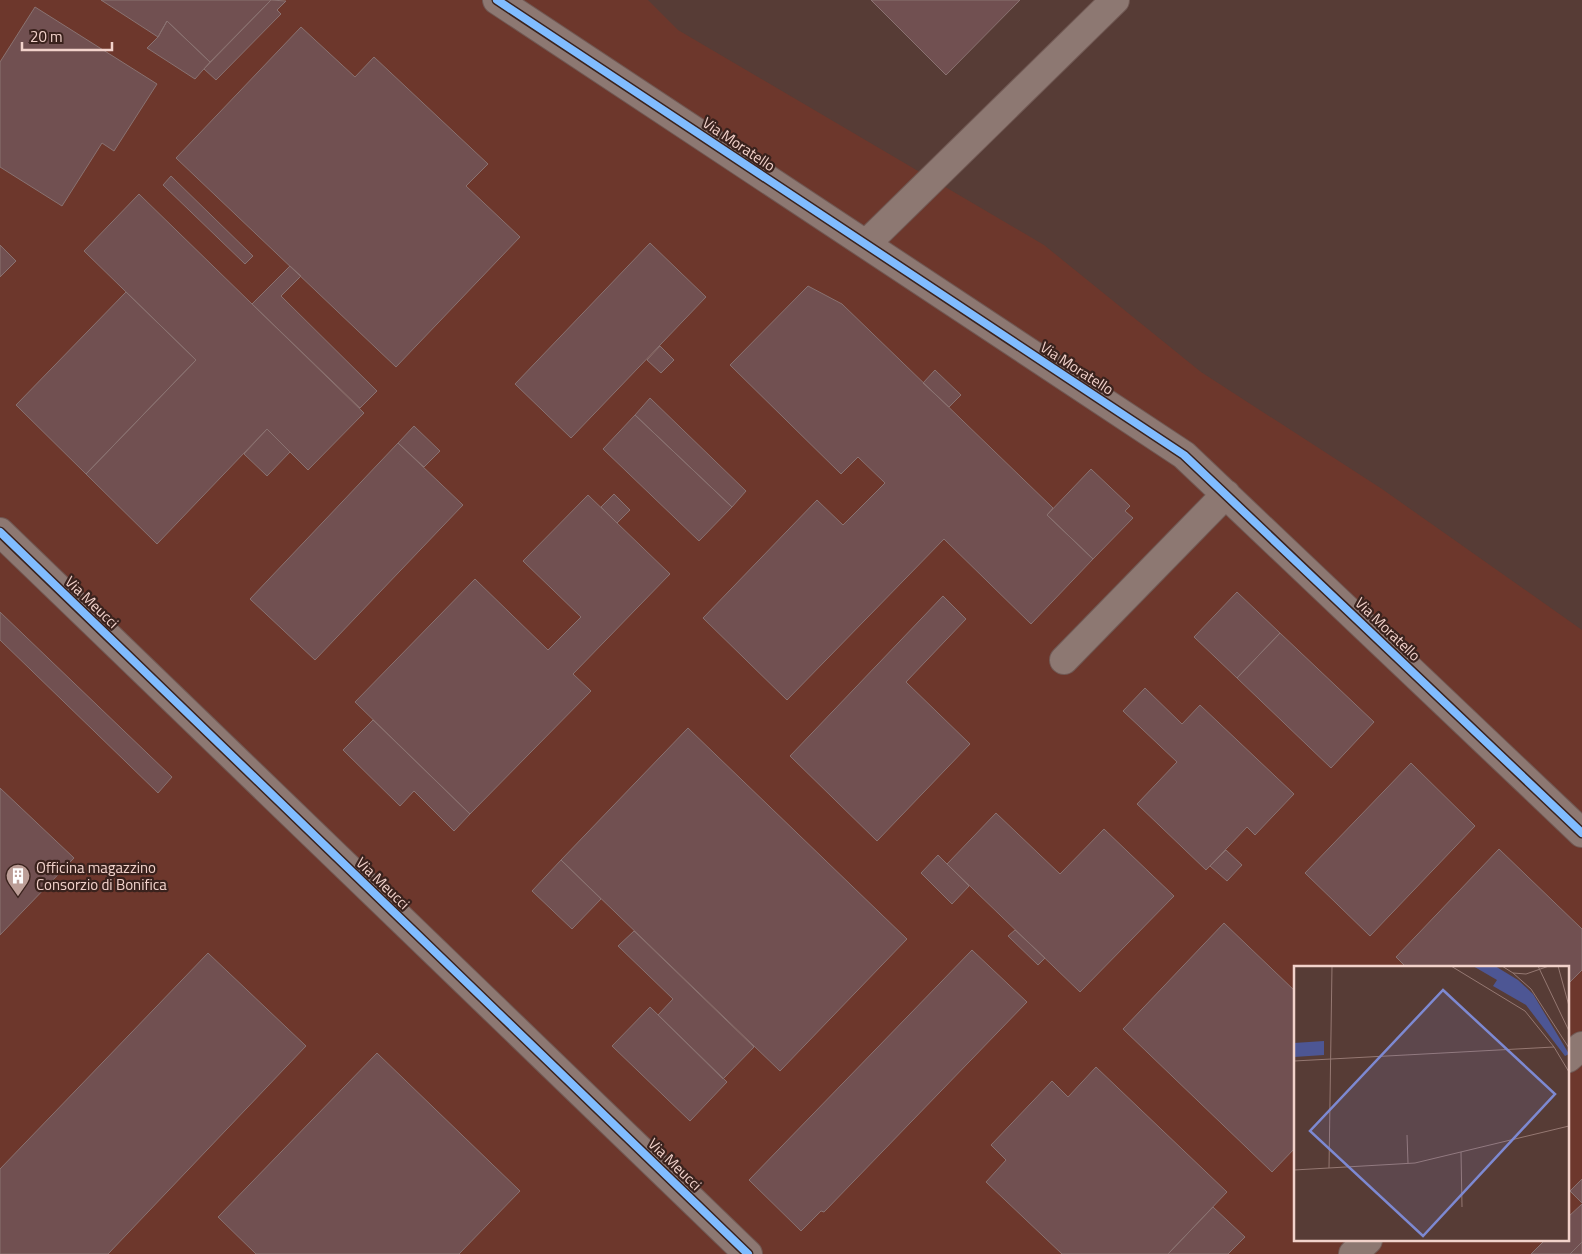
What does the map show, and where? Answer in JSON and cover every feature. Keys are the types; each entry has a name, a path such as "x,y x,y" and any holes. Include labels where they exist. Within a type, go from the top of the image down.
{"street":[{"name":"Via Moratello","path":"497,0 1184,455 1582,833"},
{"path":"866,244 1115,0"},
{"path":"1064,660 1226,494"},
{"name":"Via Meucci","path":"0,532 748,1254"},
{"path":"1570,1056 1582,1046"},
{"path":"1353,1254 1366,1242"}],"shaded area":[{"path":"0,0 648,0 678,30 1044,245 1201,372 1382,489 1582,630 1582,1254 0,1254"}],"building":[{"path":"101,0 271,0 210,62 167,21 158,37"},
{"path":"271,0 286,1 277,10 281,14 216,80 204,69"},
{"path":"871,0 1020,0 946,75"},
{"path":"35,7 157,84 114,151 102,143 62,206 0,167 0,62"},
{"path":"167,21 210,62 195,79 147,48 158,37"},
{"path":"301,27 355,77 374,57 488,164 466,186 520,237 396,367 176,158"},
{"path":"171,176 253,256 245,264 163,185"},
{"path":"139,194 364,413 308,470 267,429 157,544 86,474 196,360 84,251"},
{"path":"650,243 706,297 571,438 515,384"},
{"path":"0,245 16,261 0,277"},
{"path":"290,266 301,276 281,296 377,391 360,408 252,304"},
{"path":"808,286 842,304 1053,508 1047,515 1093,559 1031,624 944,539 787,700 703,618 817,500 843,525 885,483 858,457 841,474 730,365"},
{"path":"126,292 196,360 86,474 16,405"},
{"path":"660,346 674,360 661,373 647,360"},
{"path":"935,370 961,395 949,407 923,383"},
{"path":"650,398 746,491 732,507 635,415"},
{"path":"635,415 732,507 699,541 603,449"},
{"path":"414,426 440,451 424,467 398,443"},
{"path":"267,429 290,452 267,476 244,454"},
{"path":"398,443 463,505 315,660 250,599"},
{"path":"1091,469 1130,506 1125,511 1133,518 1093,559 1047,515"},
{"path":"614,494 630,510 617,523 601,507"},
{"path":"588,495 670,574 573,674 591,691 470,814 355,702 475,579 548,650 581,617 523,561"},
{"path":"1237,592 1280,633 1237,678 1194,637"},
{"path":"943,596 966,619 906,682 970,744 877,841 790,756"},
{"path":"0,612 172,777 158,793 0,640"},
{"path":"1280,633 1374,722 1331,768 1237,678"},
{"path":"1145,688 1182,724 1200,705 1294,794 1255,835 1247,827 1206,870 1137,804 1177,762 1123,711"},
{"path":"373,720 470,814 454,831 414,791 400,806 343,750"},
{"path":"688,728 907,939 780,1071 561,860"},
{"path":"1411,763 1475,826 1370,936 1305,873"},
{"name":"Officina magazzino Consorzio di Bonifica","path":"0,788 74,858 0,935"},
{"path":"996,813 1060,874 1104,829 1174,896 1080,992 947,864"},
{"path":"1499,849 1582,929 1582,970 1570,982 1570,966 1405,966 1396,957"},
{"path":"1226,850 1242,865 1227,881 1210,866"},
{"path":"938,855 969,886 952,904 921,873"},
{"path":"561,860 601,899 572,929 532,891"},
{"path":"1224,923 1294,990 1294,1149 1272,1172 1123,1029"},
{"path":"1015,930 1045,958 1038,965 1008,936"},
{"path":"634,931 754,1047 723,1079 658,1015 673,999 618,946"},
{"path":"972,950 1027,1002 824,1212 821,1211 801,1231 749,1180"},
{"path":"208,953 306,1046 108,1254 0,1254 0,1169"},
{"path":"650,1007 727,1082 690,1121 612,1046"},
{"path":"377,1053 520,1191 459,1254 256,1254 218,1217"},
{"path":"1096,1067 1227,1192 1168,1254 1062,1254 986,1182 1006,1160 991,1145 1052,1081 1068,1097"},
{"path":"1582,1179 1582,1203 1570,1191"},
{"path":"1582,1204 1582,1242 1570,1254 1531,1254 1543,1242 1570,1242 1570,1215"},
{"path":"1213,1207 1245,1237 1228,1254 1168,1254"},
{"path":"1582,1242 1582,1254 1570,1254"}],"cycle path":[{"path":"497,0 1184,455 1582,833"},
{"path":"0,532 748,1254"}],"place":[{"name":"Officina magazzino Consorzio di Bonifica","path":"18,897"}]}
